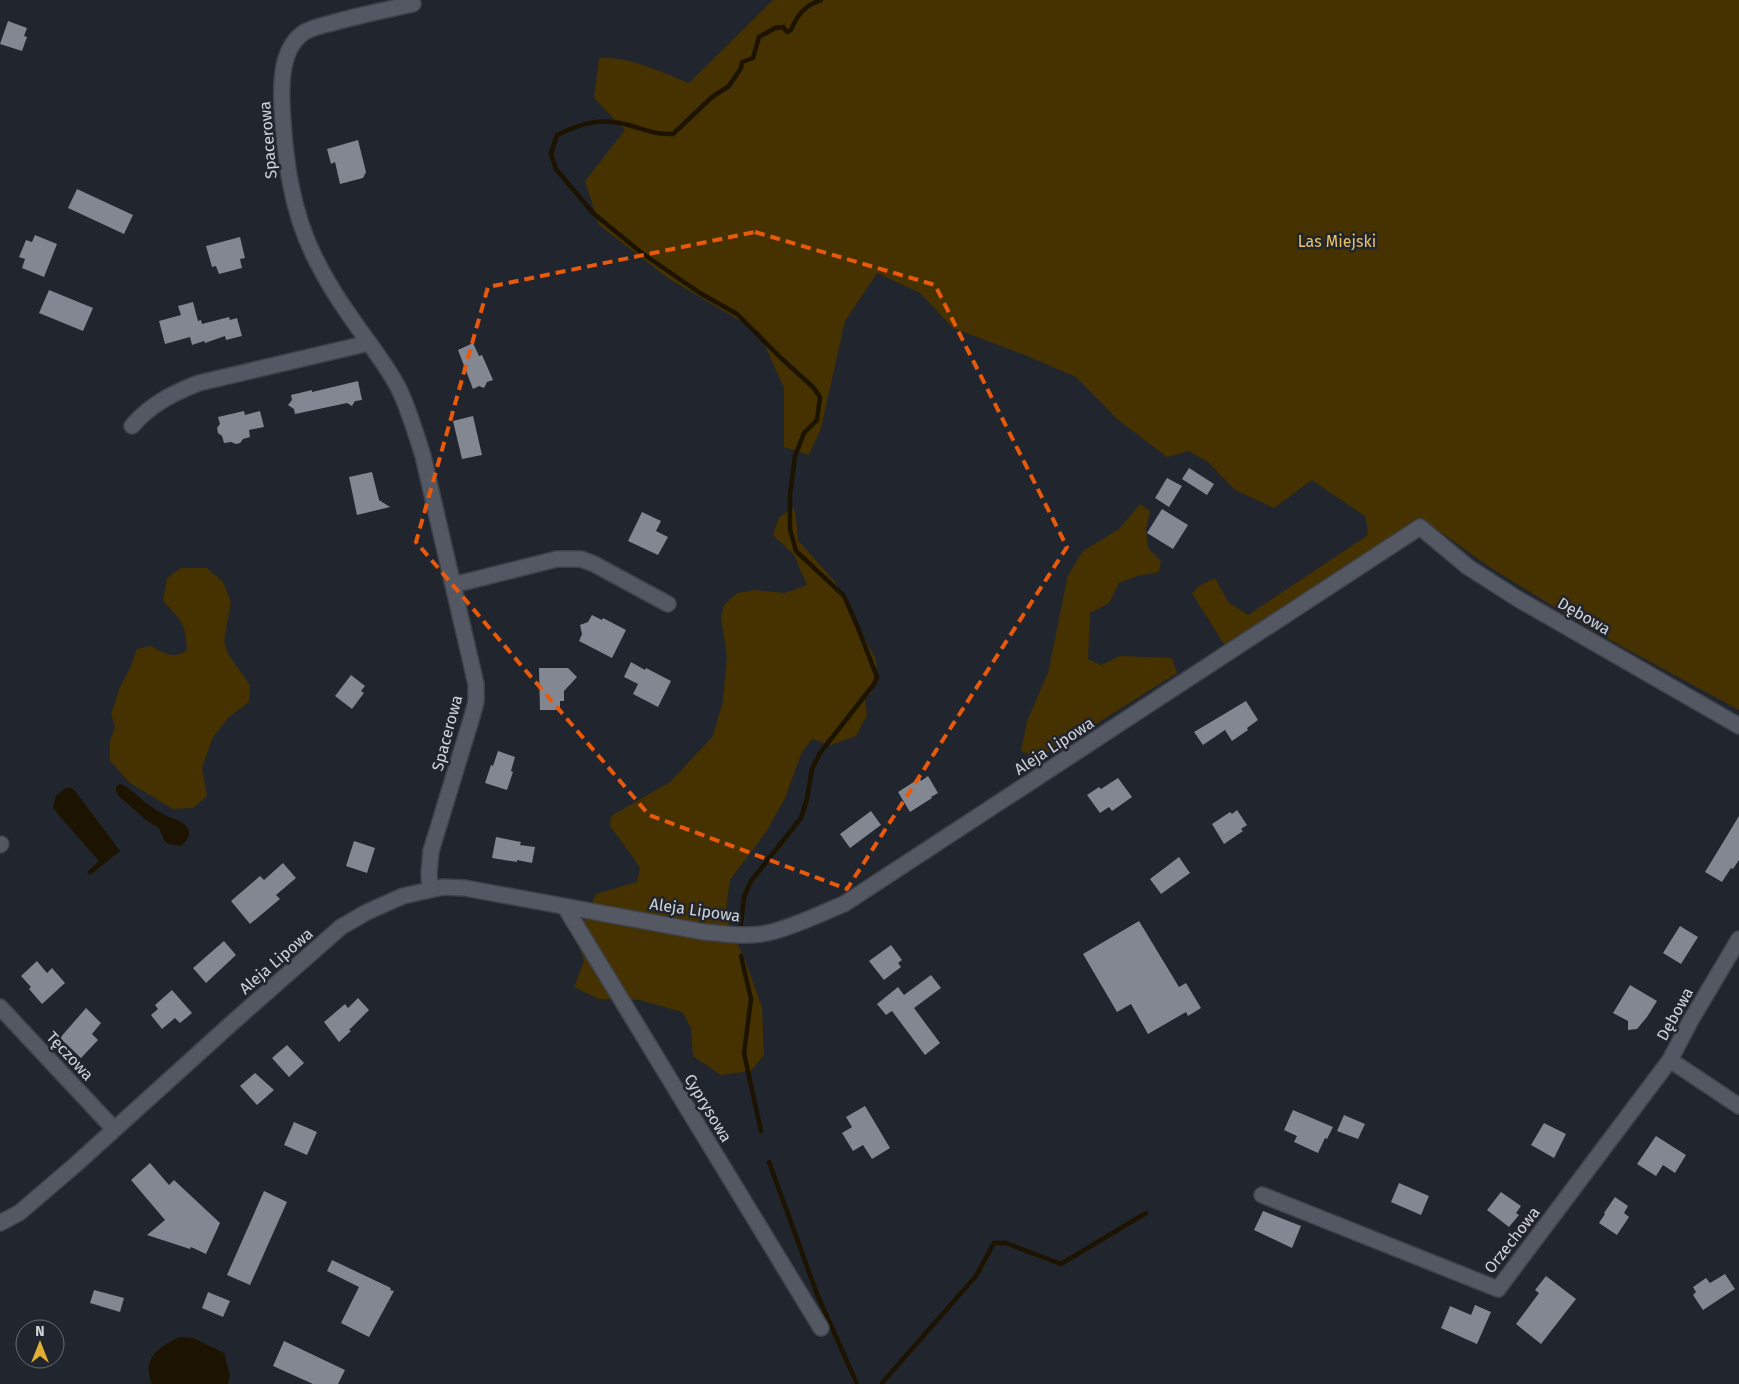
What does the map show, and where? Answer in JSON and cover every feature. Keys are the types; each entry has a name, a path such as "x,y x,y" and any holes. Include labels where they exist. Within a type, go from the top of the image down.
{"street":[{"name":"Spacerowa","path":"413,4 352,17 304,33 289,52 283,69 282,96 284,150 295,206 314,256 328,282 384,363 399,390 413,425 423,456 476,684 476,702 431,851 430,889"},
{"path":"132,426 144,412 160,401 200,382 369,343"},
{"name":"Dębowa","path":"1420,527 1468,567 1518,599 1739,726"},
{"name":"Aleja Lipowa","path":"0,1223 19,1213 96,1147 341,927 367,912 403,896 444,887 464,888 704,932 741,935 767,933 803,921 844,904 1420,527"},
{"path":"453,585 556,559 581,559 594,564 668,604"},
{"name":"Cyprysowa","path":"565,907 821,1328"},
{"name":"Dębowa","path":"1739,939 1691,1020 1670,1060 1739,1106"},
{"name":"Tęczowa","path":"0,1007 114,1129"},
{"name":"Orzechowa","path":"1262,1194 1498,1289 1670,1060"}],"highlighted area":[{"path":"755,232 935,285 1067,547 847,889 649,815 416,542 488,287"}],"green space":[{"name":"Las Miejski","path":"773,0 1739,0 1739,710 1590,629 1491,568 1435,528 1233,659 1192,593 1199,586 1215,578 1228,602 1248,615 1368,535 1366,517 1312,480 1274,508 1235,490 1208,462 1189,451 1167,457 1117,419 1076,377 1025,355 953,328 920,293 877,273 845,321 821,428 809,455 784,447 784,388 759,332 668,278 599,225 585,181 625,130 594,98 599,58 633,62 689,83"},
{"path":"1140,504 1150,511 1146,529 1148,548 1161,561 1159,572 1137,576 1119,583 1109,603 1090,613 1088,659 1101,665 1120,656 1172,658 1177,673 1058,748 1037,758 1021,751 1027,721 1048,673 1068,575 1083,551 1119,529"},
{"path":"794,508 798,540 835,582 876,660 877,677 871,694 865,698 867,715 856,736 831,745 812,739 802,752 785,798 766,832 730,880 725,916 745,960 762,1007 764,1055 751,1071 721,1075 693,1056 691,1028 682,1012 640,1000 599,999 574,987 584,961 577,938 596,894 637,882 640,867 610,826 611,816 670,782 713,736 723,701 727,656 721,617 724,605 737,593 755,590 785,593 807,585 794,555 773,535 779,517"},
{"path":"181,568 207,568 223,582 231,602 224,640 228,654 250,685 249,702 229,717 213,737 202,768 207,796 193,808 173,809 130,783 110,761 110,741 115,727 111,714 120,687 137,649 151,646 164,653 173,655 178,655 187,650 184,628 163,601 167,578"}],"shaded area":[{"path":"120,784 130,789 155,809 186,826 189,834 183,844 181,846 168,844 164,840 159,828 146,820 119,796 116,786"},
{"path":"66,788 71,788 75,791 120,851 90,875 87,872 99,861 53,807 56,796"},
{"path":"179,1337 193,1338 224,1353 230,1375 228,1384 152,1384 149,1375 150,1361 165,1345"}],"building":[{"path":"8,21 27,28 24,36 27,37 22,51 0,44"},
{"path":"358,140 366,172 363,178 340,184 335,162 331,164 327,149"},
{"path":"77,189 133,215 124,234 68,208"},
{"path":"35,235 57,244 44,277 22,268 25,259 19,257 26,240 32,242"},
{"path":"240,237 245,258 240,259 242,268 219,274 216,266 212,267 206,246"},
{"path":"49,290 93,308 83,331 39,313"},
{"path":"193,302 198,321 201,320 202,324 229,317 230,320 237,318 242,336 226,340 225,336 192,345 190,337 165,344 159,321 181,315 178,306"},
{"path":"473,343 479,356 482,355 493,380 487,382 484,388 479,386 473,389 458,350"},
{"path":"358,381 362,400 355,401 352,406 347,403 295,414 294,409 288,405 292,400 291,395"},
{"path":"244,411 245,415 260,411 264,427 249,430 250,437 243,439 240,443 224,443 222,436 218,433 217,428 220,424 218,417"},
{"path":"473,416 482,455 462,459 453,421"},
{"path":"1189,468 1214,484 1207,495 1182,479"},
{"path":"372,472 379,500 390,507 357,515 349,477"},
{"path":"1167,478 1182,486 1169,507 1155,498"},
{"path":"1162,509 1188,525 1173,549 1147,533"},
{"path":"642,512 661,521 656,531 668,537 658,555 628,541"},
{"path":"592,615 602,620 603,618 626,630 612,658 579,641 582,634 580,625 588,622"},
{"path":"631,662 671,681 658,707 633,694 638,684 624,677"},
{"path":"539,668 568,668 577,677 564,691 564,701 560,701 560,710 540,710"},
{"path":"351,675 365,686 361,691 364,693 352,709 335,696"},
{"path":"1246,701 1258,720 1232,741 1225,730 1203,745 1194,732"},
{"path":"498,751 515,757 511,771 513,772 507,790 485,783"},
{"path":"928,776 938,793 910,812 898,792 920,778 921,781"},
{"path":"1118,778 1132,797 1112,811 1109,807 1100,813 1087,795"},
{"path":"1237,810 1247,825 1241,829 1243,831 1224,844 1212,824 1230,812 1232,814"},
{"path":"871,811 881,825 850,848 840,834"},
{"path":"1739,816 1739,860 1722,882 1705,872"},
{"path":"496,837 521,842 520,845 535,847 532,863 492,858"},
{"path":"354,841 375,848 367,873 346,866"},
{"path":"1179,857 1190,873 1161,894 1150,879"},
{"path":"283,863 296,878 276,895 280,899 250,924 231,901 260,876 264,880"},
{"path":"1139,921 1179,987 1186,983 1201,1008 1188,1016 1186,1012 1148,1034 1131,1004 1117,1012 1083,954"},
{"path":"1680,926 1698,937 1681,964 1663,953"},
{"path":"224,941 236,955 206,983 193,968"},
{"path":"891,945 902,960 898,963 901,967 884,980 869,961"},
{"path":"37,961 47,973 52,968 65,983 42,1004 21,976"},
{"path":"931,975 941,988 914,1008 940,1043 925,1055 892,1011 886,1015 877,1004 898,987 904,995"},
{"path":"1630,985 1657,1001 1637,1029 1628,1030 1628,1021 1613,1013"},
{"path":"172,990 192,1013 180,1023 175,1018 162,1029 151,1015 158,1009 155,1005"},
{"path":"358,998 369,1010 339,1042 324,1022 345,1004 348,1008"},
{"path":"86,1008 101,1023 92,1034 98,1040 81,1058 60,1038"},
{"path":"287,1045 304,1063 289,1077 272,1058"},
{"path":"255,1073 274,1090 257,1105 240,1086"},
{"path":"865,1106 890,1148 872,1159 863,1145 853,1151 842,1133 852,1127 846,1117"},
{"path":"1293,1110 1333,1127 1318,1153 1294,1142 1297,1136 1284,1130"},
{"path":"1344,1115 1365,1124 1358,1139 1337,1131"},
{"path":"294,1122 317,1132 307,1155 284,1145"},
{"path":"1544,1123 1566,1134 1554,1158 1531,1145"},
{"path":"1656,1136 1686,1155 1675,1173 1663,1165 1656,1176 1637,1164"},
{"path":"150,1163 169,1185 174,1180 220,1223 206,1254 191,1247 190,1249 147,1235 165,1220 131,1180"},
{"path":"1399,1183 1429,1196 1421,1215 1391,1202"},
{"path":"264,1191 287,1202 250,1285 227,1275"},
{"path":"1501,1192 1521,1206 1516,1213 1519,1215 1509,1227 1487,1210"},
{"path":"1615,1197 1628,1206 1624,1213 1629,1217 1617,1235 1599,1223"},
{"path":"1263,1211 1301,1226 1292,1248 1254,1230"},
{"path":"332,1260 394,1291 369,1337 341,1323 359,1287 327,1271"},
{"path":"1725,1274 1735,1289 1703,1310 1693,1295 1696,1292 1693,1287 1706,1278 1710,1283"},
{"path":"1546,1276 1576,1299 1541,1344 1516,1324 1539,1293 1535,1290"},
{"path":"94,1290 124,1298 120,1312 90,1303"},
{"path":"208,1292 230,1301 223,1317 202,1308"},
{"path":"1475,1305 1491,1312 1477,1344 1441,1328 1450,1306 1471,1315"},
{"path":"284,1341 345,1370 338,1384 313,1384 273,1366"}],"waterway":[{"path":"741,924 744,897 751,881 801,818 807,799 812,769 820,753 874,684 877,677 844,596 796,551 790,529 790,495 795,456 804,433 817,420 820,397 813,387 737,314 700,293 643,254 593,213 556,169 551,154 557,135 594,122 622,123 657,133 673,134 712,97 729,86 741,68 742,62 753,58 759,37 775,28 783,27 787,32 791,30 802,11 821,0"},
{"path":"741,956 751,999 744,1053 761,1131"},
{"path":"769,1162 817,1294 857,1384"},
{"path":"882,1383 976,1276 994,1243 1006,1243 1061,1264 1146,1213"}]}
